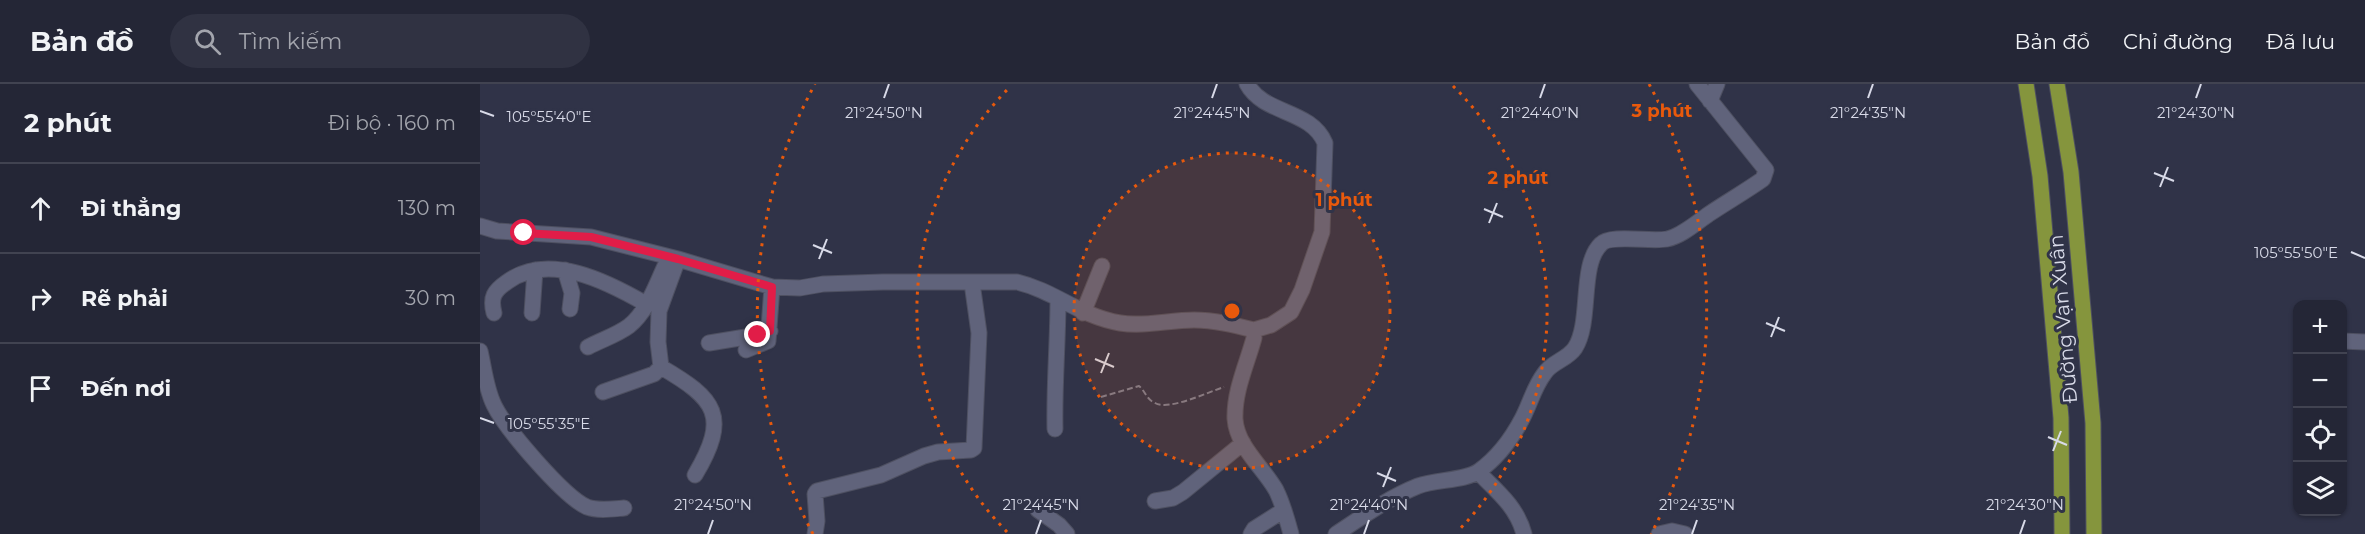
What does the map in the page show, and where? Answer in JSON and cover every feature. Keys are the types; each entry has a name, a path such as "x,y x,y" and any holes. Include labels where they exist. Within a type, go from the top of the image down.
{"main road":[{"name":"Đường Vạn Xuân","path":"2026,84 2040,176 2061,418 2062,534"},
{"name":"Đường Vạn Xuân","path":"2057,84 2071,172 2093,423 2094,534"}],"street":[{"path":"480,226 497,231 591,237 674,258 772,287 800,288 823,284 883,282 1017,282 1035,286 1083,313 1122,323 1195,320 1221,322 1254,330 1284,319 1296,304 1322,232 1326,159 1325,142 1317,128 1302,118 1263,100 1247,84"},
{"path":"1336,534 1405,492 1421,485 1478,472 1506,444 1521,420 1544,373 1550,366 1574,350 1583,324 1591,262 1602,242 1619,238 1635,241 1671,238 1759,182 1766,170 1697,84"},
{"path":"1710,101 1717,84"},
{"path":"588,347 627,327 646,304 674,258"},
{"path":"661,367 658,342 659,311 674,258"},
{"path":"1083,313 1102,266"},
{"path":"494,313 492,298 495,292 515,275 535,270 565,270 601,280 646,304"},
{"path":"532,313 535,270"},
{"path":"565,270 572,293 570,309"},
{"path":"815,534 817,521 815,494 818,491 881,475 938,452 965,451 974,448 979,333 972,283"},
{"path":"746,350 768,341 772,287"},
{"path":"1055,429 1054,388 1058,341 1058,299"},
{"path":"1254,330 1254,338 1237,396 1235,419 1244,443 1276,489 1291,534"},
{"path":"709,344 770,331"},
{"path":"2347,341 2365,342"},
{"path":"480,351 492,402 506,427 528,452 575,499 588,507 607,510 624,507"},
{"path":"603,392 654,374 661,367"},
{"path":"661,367 694,388 714,412 716,423 704,460 695,475"},
{"path":"1155,501 1173,498 1183,492 1244,443"},
{"path":"1478,472 1514,509 1521,521 1524,534"},
{"path":"1038,510 1059,525 1067,534"},
{"path":"1251,534 1254,529 1284,510"},
{"path":"1659,534 1672,531 1685,534"}],"path":[{"path":"1101,397 1138,386 1154,403 1167,405 1241,382"}],"route":[{"path":"524,233 591,237 678,259 772,287 770,331 758,335"}]}
